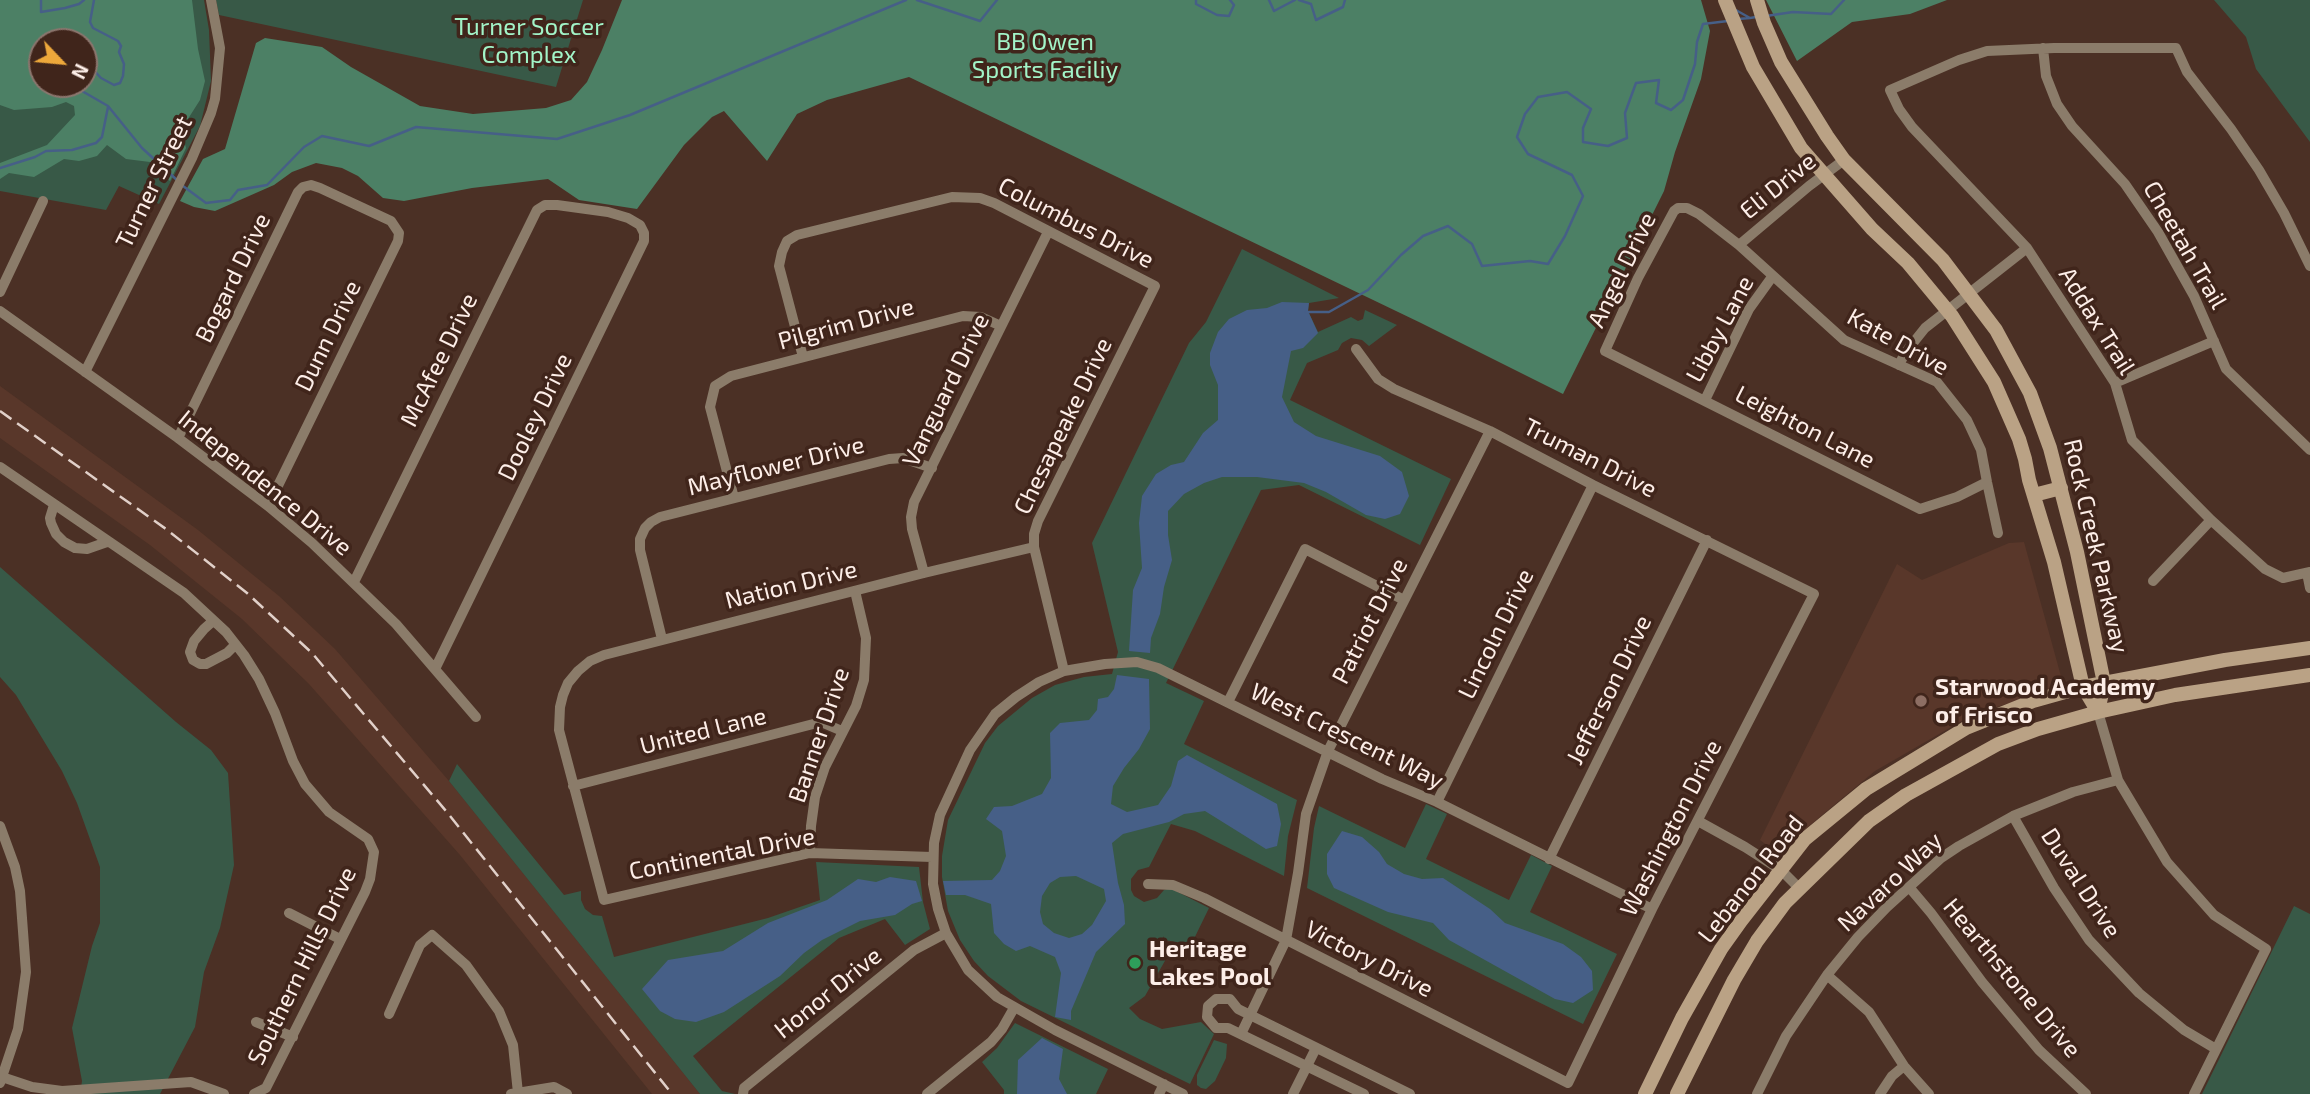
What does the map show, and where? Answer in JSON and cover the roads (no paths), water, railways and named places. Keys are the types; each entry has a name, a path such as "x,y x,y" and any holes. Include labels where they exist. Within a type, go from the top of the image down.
{"main road":[{"name":"Rock Creek Parkway","path":"1725,0 1753,67 1801,149 1872,229 1908,263 1947,310 1994,382 2019,439 2054,562 2083,687 2098,712"},
{"name":"Rock Creek Parkway","path":"1757,0 1781,62 1827,136 1844,160 1943,260 1996,330 2030,393 2050,448 2077,552 2104,683 2098,712"},
{"path":"2034,495 2061,488"},
{"name":"Lebanon Road","path":"1645,1094 1682,1018 1721,949 1781,870 1805,839 1840,808 1891,773 1966,728 1993,716 2083,687 2225,660 2310,648"},
{"name":"Lebanon Road","path":"1677,1094 1734,980 1757,941 1799,888 1869,821 1906,795 1998,744 2038,729 2175,695 2310,675"},
{"path":"1891,773 1906,795"}],"street":[{"name":"Turner Street","path":"85,372 192,158 213,106 219,66 219,38 211,0"},
{"path":"2043,48 2176,48 2187,72 2259,170 2310,266"},
{"name":"Addax Trail","path":"2043,48 1994,50 1976,54 1890,90 1912,127 2027,248 2115,383 2132,440 2211,520 2265,569 2283,578 2309,572"},
{"name":"Cheetah Trail","path":"2043,48 2046,76 2057,104 2072,126 2116,173 2141,206 2185,279 2227,371 2310,450"},
{"name":"Eli Drive","path":"1739,245 1844,160"},
{"name":"Bogard Drive","path":"178,438 298,192 311,185 354,204"},
{"name":"Columbus Drive","path":"803,357 779,265 787,241 797,235 952,197 980,198 994,204 1155,286"},
{"path":"0,292 43,201"},
{"name":"Dunn Drive","path":"268,506 398,241 399,233 391,221 354,204"},
{"name":"McAfee Drive","path":"354,582 537,210 545,205 596,210"},
{"name":"Kate Drive","path":"1678,208 1687,208 1699,214 1739,245 1844,340 1937,382 1967,420 1981,450 1998,533"},
{"name":"Angel Drive","path":"1605,351 1638,278 1678,208"},
{"name":"Dooley Drive","path":"435,669 644,241 640,225 628,218 596,210"},
{"name":"Vanguard Drive","path":"923,573 912,529 914,502 1048,232"},
{"path":"1899,365 1914,340 1947,310 2027,248"},
{"name":"Libby Lane","path":"1706,400 1749,309 1772,277"},
{"name":"Chesapeake Drive","path":"1064,671 1034,547 1034,534 1038,521 1155,286"},
{"name":"Independence Drive","path":"0,311 178,438 312,543 354,582 477,716"},
{"name":"Pilgrim Drive","path":"734,498 710,407 715,386 731,376 963,316 981,317 1001,326"},
{"path":"2115,383 2214,341"},
{"name":"Truman Drive","path":"1356,349 1378,379 1394,388 1490,431 1814,594"},
{"name":"Leighton Lane","path":"1605,351 1920,509 1957,497 1987,482"},
{"name":"Patriot Drive","path":"1241,1034 1286,940 1306,814 1328,751 1490,431"},
{"name":"Mayflower Drive","path":"662,639 640,550 640,539 645,528 660,517 889,459 903,458 932,467"},
{"name":"Southern Hills Drive","path":"0,467 184,593 213,621 244,655 259,679 293,761 306,784 329,811 368,839 374,852 370,879 293,1037 266,1088 254,1094"},
{"name":"Lincoln Drive","path":"1437,802 1593,485"},
{"path":"54,505 51,523 64,542 75,548 87,549 107,542"},
{"path":"2153,581 2211,520"},
{"name":"Jefferson Drive","path":"1549,859 1707,540"},
{"name":"Nation Drive","path":"573,786 559,730 559,707 568,683 590,662 604,655 662,639 1034,547"},
{"path":"1228,702 1305,548 1404,600"},
{"path":"2309,572 2310,588"},
{"name":"Banner Drive","path":"810,853 815,797 825,767 856,706 864,680 866,638 855,591"},
{"name":"Washington Drive","path":"1568,1083 1652,909 1814,594"},
{"path":"213,621 194,641 190,652 193,660 205,664 220,657 235,645"},
{"name":"West Crescent Way","path":"1183,1094 1161,1089 1014,1008 982,985 968,970 946,933 934,896 932,857 940,815 970,750 995,714 1039,682 1064,671 1105,664 1138,663 1158,668 1652,909"},
{"path":"2098,712 2118,780 2161,853 2214,915 2266,949 2194,1094"},
{"name":"United Lane","path":"573,786 821,722 842,731"},
{"name":"Navaro Way","path":"1757,1094 1786,1036 1827,975 1858,937 1941,858 2013,816 2073,792 2118,780"},
{"name":"Continental Drive","path":"573,786 604,900 810,853 932,857"},
{"name":"Duval Drive","path":"2013,816 2054,888 2089,940 2139,993 2184,1030 2216,1049"},
{"path":"1698,821 1781,870 1799,888"},
{"path":"0,825 5,854 19,891 26,972 18,1029 1,1080 62,1091 191,1082 224,1094"},
{"name":"Victory Drive","path":"1148,884 1185,890 1568,1083"},
{"name":"Hearthstone Drive","path":"1909,887 1982,982 2039,1050 2086,1094"},
{"path":"289,913 340,939"},
{"name":"Honor Drive","path":"743,1094 744,1088 914,950 946,933"},
{"path":"389,1014 420,945 432,935 466,965 499,1011 513,1045 514,1093 554,1087 566,1093"},
{"path":"1827,975 1869,1013 1905,1066 1929,1094"},
{"path":"1363,1094 1228,1028 1216,1028 1207,1017 1209,1006 1216,999 1230,999 1238,1009 1410,1094"},
{"path":"927,1094 991,1042 1014,1008"},
{"path":"256,1022 293,1037"},
{"path":"1293,1094 1316,1048"},
{"path":"1880,1094 1892,1076 1905,1066"}],"water":[{"path":"1282,302 1309,303 1308,311 1318,333 1303,348 1291,351 1282,397 1294,422 1316,436 1380,456 1402,472 1409,496 1400,514 1385,519 1366,515 1304,483 1257,477 1222,477 1184,494 1168,511 1172,560 1160,614 1151,638 1150,653 1129,651 1133,590 1142,568 1139,523 1142,496 1156,474 1171,465 1184,462 1203,433 1218,420 1218,385 1210,365 1210,353 1218,332 1229,319 1247,310 1267,308"},
{"path":"1117,675 1149,679 1150,729 1113,786 1111,804 1127,812 1158,805 1171,786 1178,761 1187,755 1277,804 1281,824 1277,846 1266,849 1205,811 1184,814 1169,822 1123,834 1112,843 1125,924 1096,952 1071,1011 1071,1020 1055,1017 1061,973 1055,957 1030,946 1016,951 1004,944 994,933 991,904 965,895 946,895 943,881 992,880 1000,871 1006,856 1002,831 986,819 994,807 1012,806 1042,794 1051,778 1050,733 1060,723 1089,720 1097,710 1098,699 1108,697 1114,689","holes":["1076,876 1104,889 1106,901 1092,925 1082,934 1069,938 1054,933 1043,924 1040,912 1042,896 1050,883 1060,877"]},
{"path":"1342,831 1362,837 1379,852 1387,864 1404,874 1422,879 1443,878 1490,909 1505,923 1563,944 1581,957 1592,971 1593,990 1573,1003 1555,999 1449,940 1433,923 1388,912 1334,888 1327,874 1327,854"},
{"path":"890,877 916,881 922,901 895,915 860,921 822,940 780,976 724,1012 696,1022 675,1019 660,1011 642,989 668,960 723,951 768,923 827,900 858,879 876,882"},
{"path":"1042,1038 1063,1049 1059,1079 1067,1094 1017,1094 1018,1060"}],"waterway":[{"path":"41,0 41,12 65,8 84,0"},
{"path":"93,28 90,22 94,0"},
{"path":"183,186 206,203 230,200 238,190 267,185 304,147 322,136 369,146 416,127 557,139 630,115 906,0"},
{"path":"917,0 980,21 997,0"},
{"path":"1196,0 1196,4 1217,15 1229,16 1234,5 1230,0"},
{"path":"1269,0 1274,11 1295,0"},
{"path":"1299,0 1311,4 1316,20 1343,7 1345,0"},
{"path":"1766,16 1793,12 1831,14 1844,0"},
{"path":"1734,9 1750,18 1756,17"},
{"path":"1738,19 1750,18"},
{"path":"1306,312 1329,312 1368,290 1423,236 1448,226 1472,244 1482,266 1530,261 1548,264 1565,236 1583,196 1572,175 1528,154 1517,137 1525,114 1538,97 1567,92 1591,109 1583,128 1583,142 1608,146 1627,138 1625,113 1636,83 1659,80 1656,103 1671,110 1683,100 1695,64 1697,42 1703,24 1728,21"},
{"path":"98,31 118,41 124,64 120,83 114,85 98,75"},
{"path":"94,98 108,106 142,148 178,181"},
{"path":"0,168 46,151 72,150 96,143 102,137 108,107"}],"railway":[{"path":"0,411 166,529 247,593 312,653 446,811 672,1094"}],"place":[{"name":"Starwood Academy of Frisco","path":"1921,701"},
{"name":"Heritage Lakes Pool","path":"1135,963"}],"park label":[{"name":"Turner Soccer Complex","path":"529,41"},
{"name":"BB Owen Sports Faciliy","path":"1045,56"}]}
